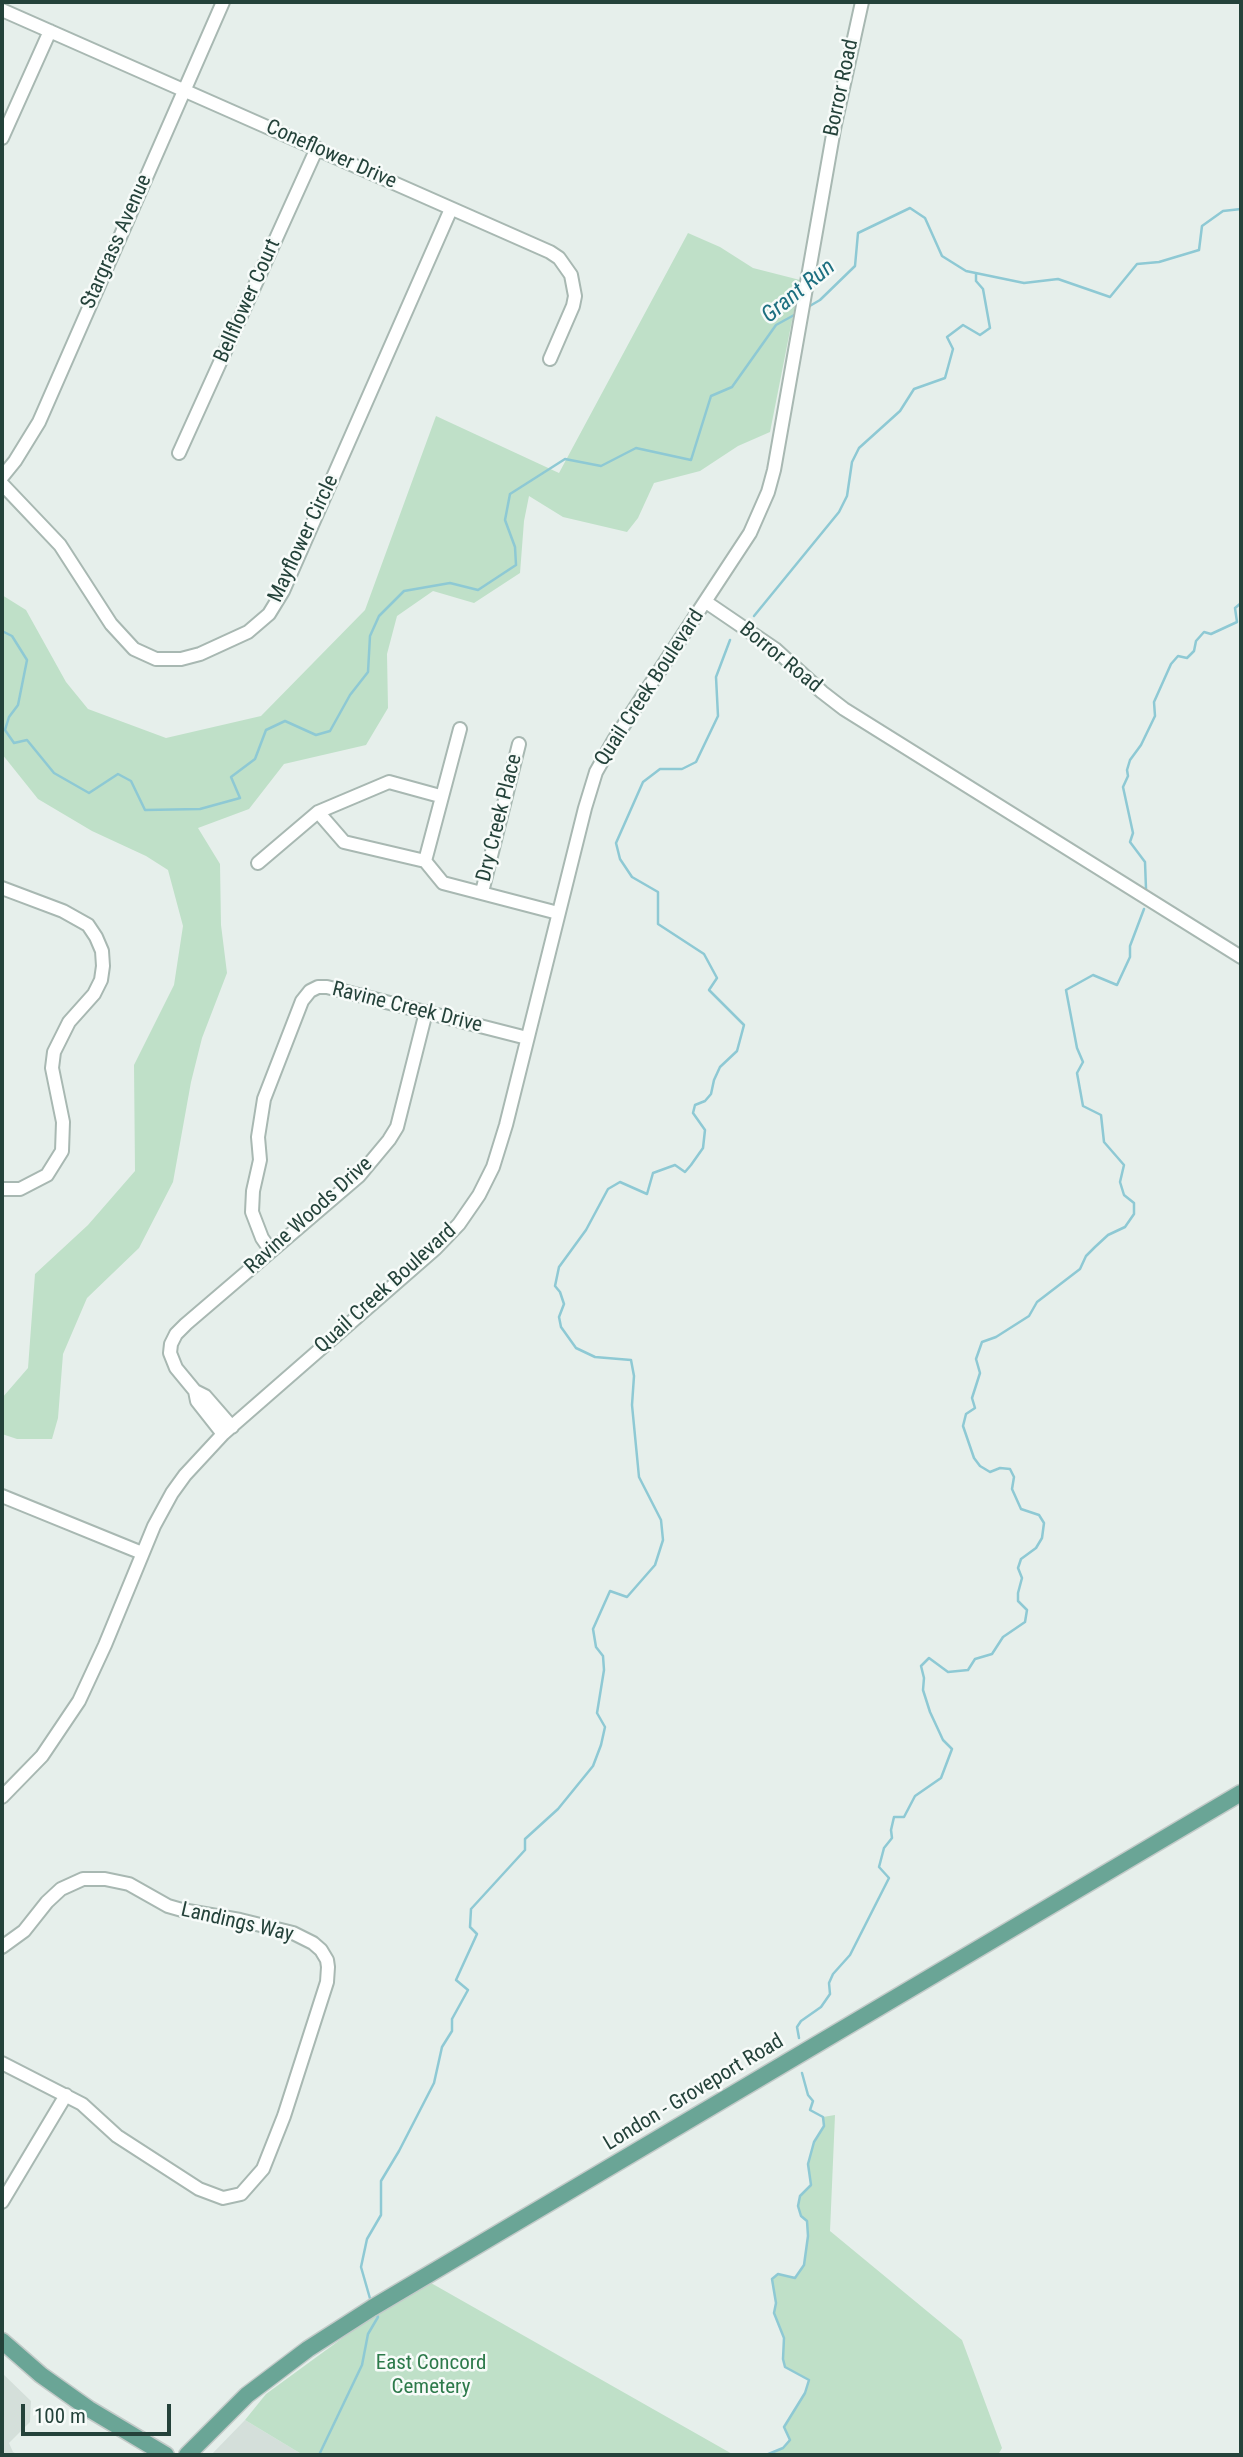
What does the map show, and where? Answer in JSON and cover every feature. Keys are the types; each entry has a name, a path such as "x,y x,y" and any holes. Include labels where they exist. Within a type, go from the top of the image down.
{"main road":[{"name":"London - Groveport Road","path":"187,2455 214,2425 247,2395 299,2356 375,2306 1241,1793"},
{"path":"2,2341 41,2375 79,2402 166,2455"}],"street":[{"name":"Stargrass Avenue","path":"2,477 39,422 223,2"},
{"name":"Borror Road","path":"862,2 834,129 768,492 750,533 706,602 775,649 844,709 1241,957"},
{"name":"Coneflower Drive","path":"2,10 550,252 566,266 571,275 575,296 550,359"},
{"path":"2,138 50,31"},
{"name":"Bellflower Court","path":"180,453 317,148"},
{"name":"Mayflower Circle","path":"2,484 60,545 111,624 134,649 156,659 181,659 200,654 248,632 269,614 284,591 451,209"},
{"name":"Quail Creek Boulevard","path":"2,1797 42,1756 76,1707 105,1645 142,1553 172,1493 204,1452 435,1249 459,1224 479,1195 500,1148 596,772 614,740 706,602"},
{"path":"425,861 440,796 460,729"},
{"name":"Dry Creek Place","path":"482,892 519,744"},
{"path":"258,863 318,812 390,782 440,796"},
{"path":"318,812 344,842 425,861 443,883 558,913"},
{"path":"2,888 63,911 88,925 102,951 103,966 101,980 94,994 69,1021 54,1052 52,1068 63,1122 62,1151 47,1175 20,1189 2,1189"},
{"name":"Ravine Creek Drive","path":"271,1251 262,1238 252,1212 253,1191 260,1160 258,1136 264,1099 302,1001 310,991 327,987 527,1038"},
{"name":"Ravine Woods Drive","path":"228,1430 205,1396 195,1391 172,1360 171,1344 176,1334 359,1176 389,1140 397,1127 426,1012"},
{"path":"2,1496 142,1553"},
{"name":"Landings Way","path":"2,1947 24,1931 61,1889 83,1879 93,1878 129,1884 168,1906 195,1914 240,1920 293,1933 313,1943 327,1960 327,1982 293,2092 263,2169 241,2194 223,2198 199,2189 117,2136 93,2113 66,2095"},
{"path":"2,2063 66,2095 2,2202"}],"shaded area":[{"path":"2,2373 31,2401 30,2422 9,2443 13,2452 19,2455 2,2455"},
{"path":"245,2420 303,2455 211,2455"}],"green space":[{"path":"688,233 720,247 753,268 800,280 770,432 738,446 700,471 654,483 638,518 627,532 563,517 529,496 520,573 474,603 433,591 397,616 387,654 388,708 366,745 284,764 249,809 198,828 220,864 221,925 227,973 202,1038 173,1182 139,1248 87,1298 63,1354 58,1418 52,1439 17,1439 2,1434 2,1398 28,1368 35,1274 88,1225 135,1171 134,1065 174,985 183,926 168,870 146,856 92,831 38,799 2,754 2,595 26,610 66,682 88,709 166,738 261,716 365,610 436,416 559,473"},
{"path":"835,2115 830,2231 962,2340 1002,2448 998,2455 766,2455 783,2448 789,2440 784,2427 805,2393 809,2380 785,2367 784,2338 774,2313 776,2303 772,2279 778,2274 795,2278 804,2265 808,2236 807,2221 801,2216 798,2206 800,2196 811,2185 808,2164 814,2142 824,2127 823,2117"},
{"name":"East Concord Cemetery","path":"431,2283 734,2455 303,2455 245,2420 266,2394 363,2323"}],"waterway":[{"name":"Grant Run","path":"808,307 820,300 855,266 858,233 910,208 925,218 942,256 966,271 1024,283 1058,279 1110,297 1137,264 1159,262 1199,250 1202,226 1223,211 1241,209"},
{"path":"754,616 839,512 847,496 852,462 859,448 900,411 914,389 945,378 953,349 947,337 963,325 980,335 990,328 983,289 976,281 976,274"},
{"name":"Grant Run","path":"2,631 12,636 27,660 18,705 9,717 5,730 14,743 27,740 54,773 89,793 118,774 131,781 145,810 200,809 240,798 231,777 255,759 266,730 285,721 316,735 330,731 350,695 368,672 370,636 379,616 404,591 450,583 478,590 516,565 515,547 505,520 510,494 565,459 601,466 636,448 691,460 711,396 732,387 776,325 796,314"},
{"path":"1146,889 1145,862 1130,842 1133,833 1123,787 1130,760 1141,745 1155,716 1154,702 1171,664 1178,656 1187,658 1204,632 1211,634 1237,622 1235,608 1241,603"},
{"path":"371,2302 361,2267 367,2239 381,2215 381,2181 434,2083 442,2047 452,2031 452,2019 468,1990 456,1980 477,1934 470,1927 471,1909 525,1850 525,1839 558,1809 593,1766 605,1727 597,1713 604,1670 603,1656 596,1647 593,1629 610,1591 627,1597 655,1565 663,1540 661,1520 639,1477 631,1360 595,1357 576,1348 561,1327 559,1317 564,1304 555,1286 559,1267 586,1230 608,1189 620,1182 647,1194 653,1173 675,1165 685,1172 691,1165 703,1148 705,1130 693,1113 695,1105 705,1101 711,1094 720,1067 737,1051 744,1025 709,990 717,978 704,954 658,924 658,892 632,877 620,859 616,843 643,782 660,769 682,769 696,762 718,716 716,677 730,640"},
{"path":"799,2038 797,2027 821,2007 830,1994 829,1983 833,1974 850,1955 889,1878 879,1867 884,1848 892,1838 894,1817 904,1817 915,1796 941,1778 952,1749 943,1740 930,1712 923,1690 921,1666 929,1658 948,1672 968,1670 975,1659 992,1654 1003,1637 1025,1622 1027,1610 1018,1601 1022,1578 1018,1568 1021,1559 1036,1548 1042,1538 1044,1523 1039,1515 1021,1509 1012,1489 1014,1477 1010,1469 1000,1468 990,1472 980,1466 974,1458 963,1426 966,1414 975,1408 972,1398 980,1373 976,1359 982,1342 996,1337 1029,1316 1037,1302 1080,1269 1086,1256 1108,1235 1125,1227 1134,1214 1134,1203 1124,1195 1120,1182 1124,1165 1104,1142 1101,1115 1083,1106 1077,1073 1083,1062 1077,1048 1066,990 1093,975 1117,985 1130,957 1130,946 1144,909"},
{"path":"766,2455 783,2448 790,2440 784,2427 805,2393 809,2380 785,2367 784,2338 774,2313 776,2303 772,2279 778,2274 795,2278 804,2265 807,2221 801,2216 798,2206 800,2196 811,2185 808,2164 814,2142 824,2126 823,2117 810,2110 813,2101 808,2095 802,2073"},
{"path":"319,2455 362,2365 368,2334 378,2317 375,2311"}]}
